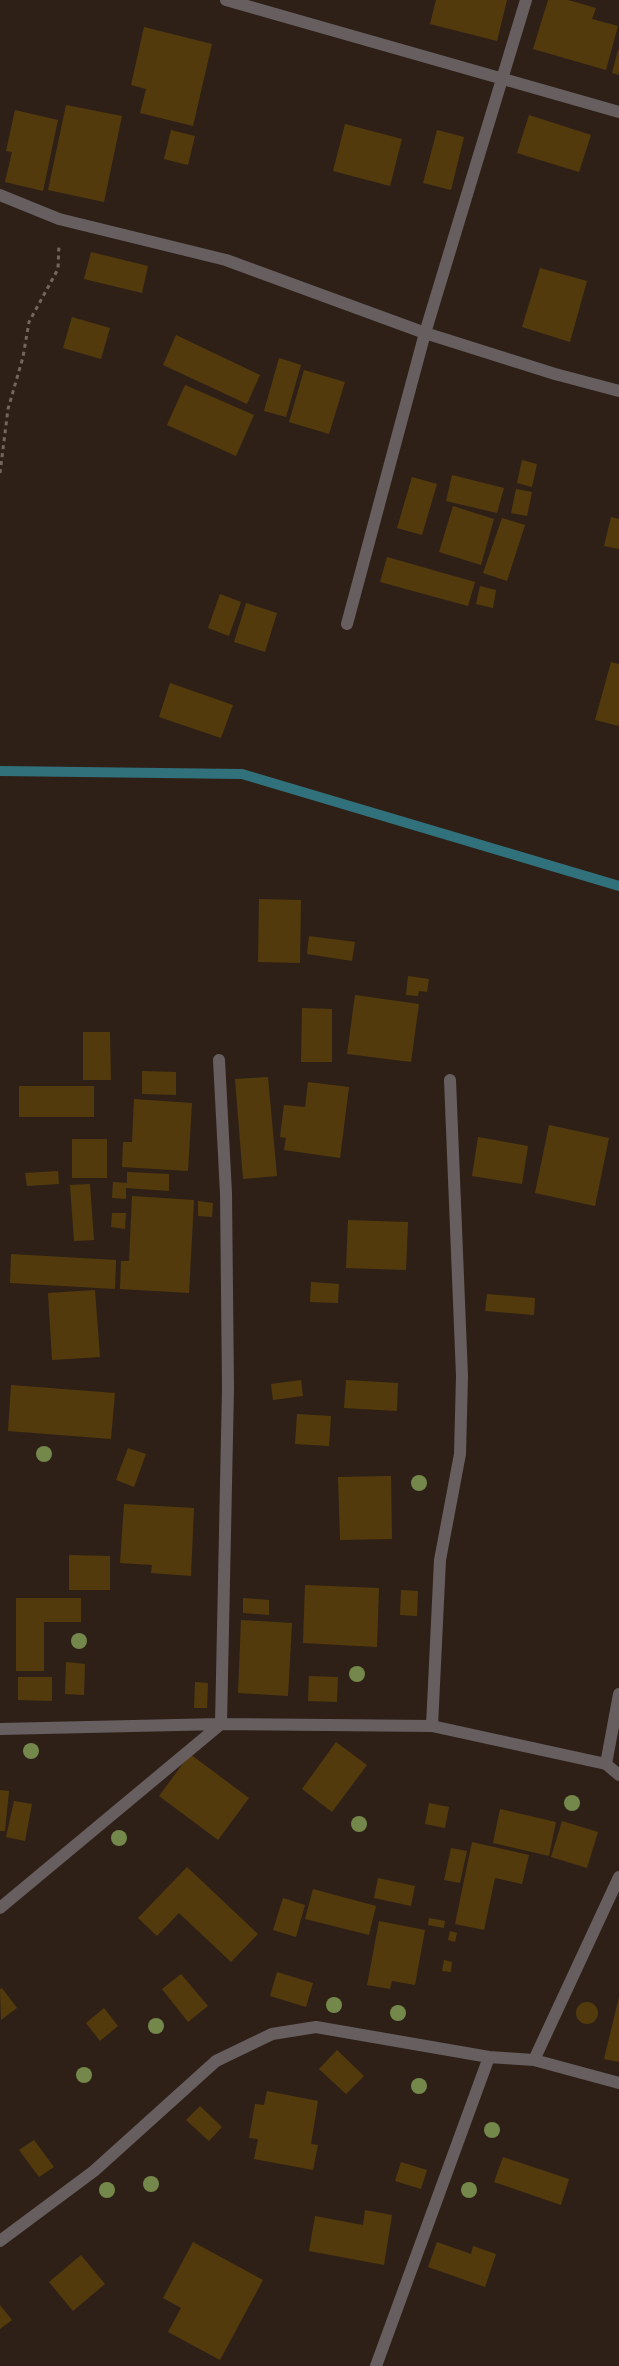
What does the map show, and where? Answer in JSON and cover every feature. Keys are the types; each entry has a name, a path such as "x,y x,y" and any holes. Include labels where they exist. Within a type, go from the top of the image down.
{"street":[{"path":"226,0 502,77 619,112"},
{"path":"346,624 425,333 526,0"},
{"path":"0,195 59,219 226,260 425,333 555,374 619,391"},
{"path":"0,1908 221,1724 228,1378 226,1193 219,1060"},
{"path":"432,1726 440,1560 460,1454 462,1376 450,1080"},
{"path":"606,1764 619,1694"},
{"path":"0,1729 221,1724 432,1726 606,1764 619,1775"},
{"path":"534,2060 619,1876"},
{"path":"0,2241 94,2172 216,2061 272,2034 316,2027 489,2057 534,2060 619,2083"},
{"path":"376,2366 489,2057"}],"path":[{"path":"0,473 8,409 23,357 29,322 58,269 59,219"}],"building":[{"path":"436,0 507,0 497,41 430,24"},
{"path":"548,0 568,0 596,8 592,19 618,26 606,70 533,49"},
{"path":"144,27 212,44 193,126 140,113 146,89 131,85"},
{"path":"619,50 619,75 612,73"},
{"path":"66,105 122,116 104,202 48,190"},
{"path":"15,110 58,120 43,191 5,182 12,152 6,151"},
{"path":"529,115 591,135 579,172 517,153"},
{"path":"345,124 402,139 390,186 333,171"},
{"path":"171,130 195,136 188,165 164,159"},
{"path":"437,130 464,137 451,190 423,183"},
{"path":"91,252 148,266 142,293 84,279"},
{"path":"540,268 587,281 570,342 522,327"},
{"path":"72,317 110,328 101,359 63,348"},
{"path":"176,335 260,375 247,404 163,365"},
{"path":"279,358 301,365 286,417 264,411"},
{"path":"304,370 345,382 329,434 289,422"},
{"path":"185,385 254,415 236,456 167,425"},
{"path":"522,460 537,464 532,487 517,483"},
{"path":"452,475 504,488 497,513 446,501"},
{"path":"412,477 437,484 422,535 397,528"},
{"path":"516,489 532,492 527,516 511,513"},
{"path":"453,506 494,519 481,565 439,552"},
{"path":"611,517 619,519 619,549 604,546"},
{"path":"502,518 525,525 507,581 483,573"},
{"path":"387,557 475,582 468,606 380,582"},
{"path":"480,586 496,590 493,608 476,604"},
{"path":"220,594 241,602 229,636 208,628"},
{"path":"246,603 277,613 265,652 234,642"},
{"path":"611,662 619,664 619,726 595,720"},
{"path":"170,683 233,705 221,738 159,717"},
{"path":"259,899 301,900 300,963 258,962"},
{"path":"309,936 355,942 352,961 307,954"},
{"path":"408,976 429,979 427,992 419,991 418,996 406,995"},
{"path":"355,995 419,1004 411,1062 347,1054"},
{"path":"302,1008 332,1009 332,1062 301,1062"},
{"path":"83,1032 110,1032 111,1080 83,1080"},
{"path":"142,1071 176,1072 176,1095 142,1094"},
{"path":"268,1077 277,1176 243,1179 235,1079"},
{"path":"308,1082 349,1087 340,1158 284,1150 286,1138 280,1137 284,1105 305,1107"},
{"path":"19,1086 94,1086 94,1117 19,1117"},
{"path":"134,1099 192,1103 188,1171 122,1167 123,1142 132,1142"},
{"path":"549,1125 609,1138 595,1206 535,1193"},
{"path":"478,1137 528,1146 522,1184 472,1176"},
{"path":"72,1139 107,1139 107,1178 72,1178"},
{"path":"58,1171 59,1184 27,1186 25,1173"},
{"path":"127,1172 169,1174 169,1191 126,1188 126,1199 112,1198 113,1182 127,1183"},
{"path":"90,1184 94,1240 74,1241 70,1185"},
{"path":"132,1196 194,1200 189,1293 120,1289 121,1261 129,1261"},
{"path":"198,1201 213,1203 212,1217 198,1216"},
{"path":"112,1213 126,1213 125,1229 111,1227"},
{"path":"348,1220 408,1222 406,1270 346,1268"},
{"path":"11,1254 116,1260 115,1289 10,1283"},
{"path":"311,1282 339,1284 338,1303 310,1302"},
{"path":"95,1290 100,1357 52,1360 48,1293"},
{"path":"487,1294 535,1298 534,1315 485,1311"},
{"path":"301,1380 303,1396 273,1400 271,1384"},
{"path":"346,1380 398,1383 397,1411 344,1408"},
{"path":"11,1385 115,1393 111,1439 8,1431"},
{"path":"297,1414 331,1416 329,1446 295,1444"},
{"path":"128,1448 146,1454 134,1487 116,1480"},
{"path":"391,1476 392,1539 340,1540 338,1477"},
{"path":"124,1504 194,1508 191,1576 151,1573 152,1565 120,1563"},
{"path":"69,1555 110,1556 110,1590 69,1590"},
{"path":"305,1585 379,1588 377,1647 303,1643"},
{"path":"401,1590 418,1591 417,1616 400,1615"},
{"path":"16,1598 81,1598 81,1622 44,1622 44,1671 16,1671"},
{"path":"243,1598 269,1600 269,1615 243,1613"},
{"path":"241,1620 292,1623 288,1696 238,1693"},
{"path":"66,1662 85,1664 84,1695 65,1694"},
{"path":"309,1676 338,1677 337,1702 308,1701"},
{"path":"18,1677 52,1677 52,1701 18,1700"},
{"path":"195,1682 208,1683 207,1708 194,1708"},
{"path":"336,1742 367,1765 332,1812 302,1789"},
{"path":"190,1754 249,1798 218,1840 159,1796"},
{"path":"0,1790 9,1791 5,1831 0,1831"},
{"path":"14,1801 32,1804 25,1841 6,1837"},
{"path":"429,1803 449,1807 445,1828 425,1824"},
{"path":"500,1809 556,1822 549,1856 493,1843"},
{"path":"562,1821 598,1832 587,1868 551,1857"},
{"path":"472,1842 529,1855 522,1884 495,1878 484,1930 455,1924"},
{"path":"451,1848 467,1851 460,1883 444,1880"},
{"path":"187,1867 258,1934 231,1962 179,1913 157,1936 138,1918"},
{"path":"378,1878 415,1886 411,1906 374,1898"},
{"path":"313,1889 376,1906 369,1935 305,1919"},
{"path":"283,1898 305,1905 296,1937 273,1930"},
{"path":"429,1918 445,1921 444,1928 428,1925"},
{"path":"379,1921 425,1930 415,1985 392,1981 390,1989 367,1985"},
{"path":"450,1931 457,1933 455,1942 448,1940"},
{"path":"444,1960 452,1962 451,1972 442,1971"},
{"path":"277,1972 313,1983 306,2007 270,1996"},
{"path":"181,1974 208,2006 188,2022 162,1989"},
{"path":"2,1988 17,2008 1,2020 0,1989"},
{"path":"619,1997 619,2062 604,2059"},
{"path":"587,2002 595,2005 598,2013 595,2021 587,2024 579,2021 576,2013 579,2005"},
{"path":"104,2008 118,2026 100,2041 86,2023"},
{"path":"337,2050 364,2076 346,2094 319,2069"},
{"path":"267,2091 318,2101 311,2144 318,2145 313,2170 254,2159 258,2139 249,2138 255,2104 264,2105"},
{"path":"200,2106 222,2127 209,2141 186,2120"},
{"path":"34,2140 54,2167 39,2177 19,2150"},
{"path":"503,2157 569,2179 561,2205 494,2182"},
{"path":"401,2162 427,2170 421,2189 395,2181"},
{"path":"365,2210 392,2215 384,2265 309,2251 315,2216 363,2225"},
{"path":"193,2242 263,2280 220,2360 168,2332 181,2308 163,2298"},
{"path":"437,2242 471,2254 473,2246 496,2254 485,2287 428,2267"},
{"path":"81,2255 105,2284 73,2311 49,2282"},
{"path":"0,2305 12,2320 0,2329"}],"waterway":[{"path":"0,771 242,774 619,886"}]}
